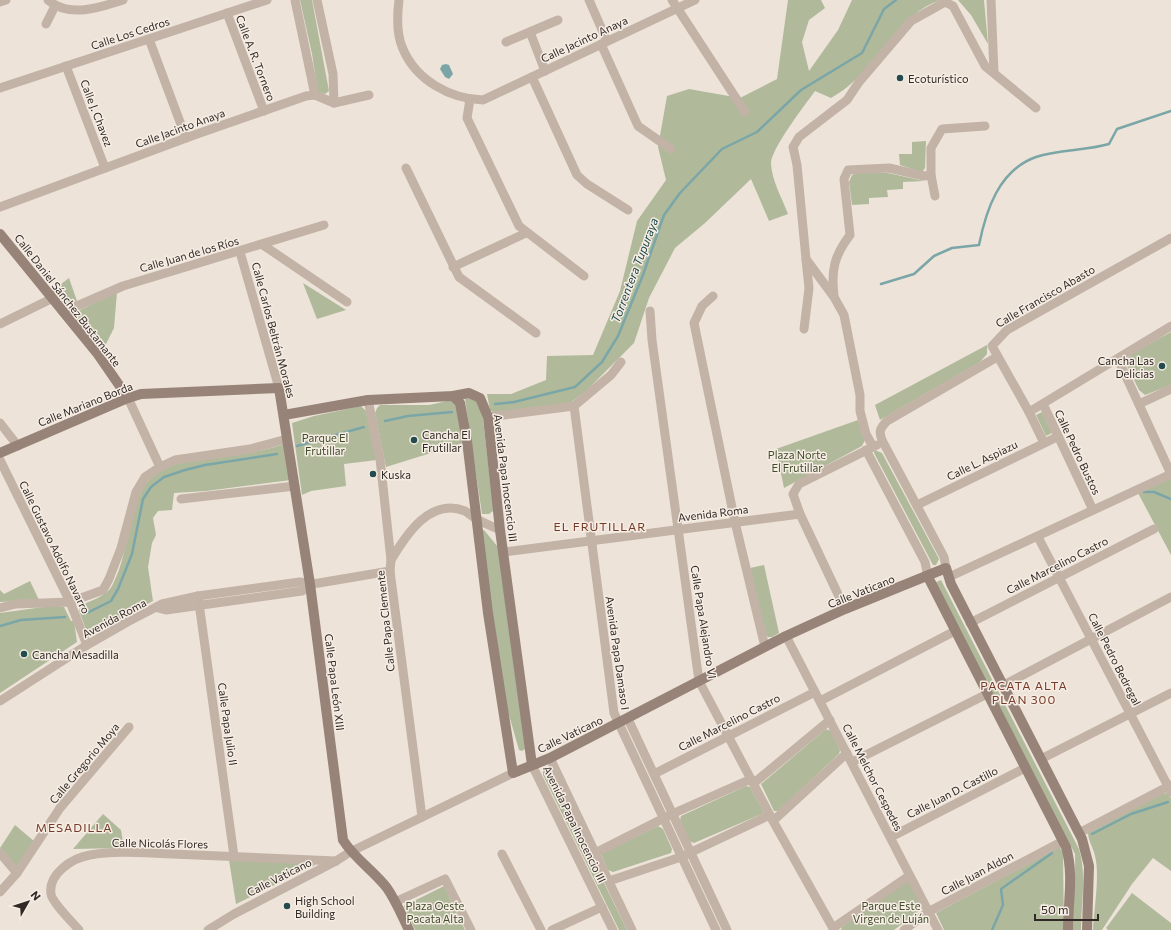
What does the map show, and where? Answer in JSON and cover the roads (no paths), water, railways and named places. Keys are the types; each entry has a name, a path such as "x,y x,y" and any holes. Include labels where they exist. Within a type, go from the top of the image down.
{"street":[{"path":"0,2 6,0"},
{"path":"46,24 51,3 69,10 84,10 123,0"},
{"name":"Calle Los Cedros","path":"0,88 267,0"},
{"path":"295,0 315,95 334,103 369,95"},
{"path":"317,0 333,74 334,103"},
{"path":"399,0 398,31 402,48 409,61 422,76 432,84 470,100 467,118 518,226 526,234 584,276"},
{"path":"589,0 604,43 638,126 671,149"},
{"path":"672,0 745,112"},
{"name":"Calle Jacinto Anaya","path":"470,100 483,100 695,0"},
{"path":"991,0 994,73"},
{"path":"804,329 809,288 797,165 793,147 799,137 847,100 859,82 910,21 946,2 953,6 985,66 1036,108"},
{"name":"Calle A. R. Tornero","path":"227,13 264,111"},
{"path":"506,42 558,20"},
{"path":"530,32 545,71"},
{"path":"149,39 186,138"},
{"name":"Calle J. Chavez","path":"66,66 105,168"},
{"path":"532,77 577,175 587,184 628,210"},
{"name":"Calle Jacinto Anaya","path":"0,207 186,138 306,96 315,95"},
{"path":"935,196 931,175 932,148 942,129 985,126"},
{"path":"406,168 459,277 536,333"},
{"path":"834,297 832,275 839,249 850,235 844,178 848,170 889,168 924,176 931,175"},
{"name":"Calle Juan de los Ríos","path":"63,312 123,286 240,252 324,225"},
{"name":"Calle Daniel Sánchez Bustamante","path":"0,234 97,353 128,398 160,467"},
{"path":"453,267 526,234"},
{"name":"Calle Francisco Abasto","path":"997,357 992,346 1007,330 1171,238"},
{"path":"263,245 347,302"},
{"name":"Calle Carlos Beltrán Morales","path":"240,252 279,388 284,415"},
{"path":"806,259 834,297 844,315 849,334 851,357 860,395 860,411 869,448 924,562 928,577 1063,841 1069,857 1071,877 1068,930"},
{"path":"713,296 702,306 694,323 735,522 765,647"},
{"path":"0,324 53,298"},
{"name":"Calle Papa Alejandro VI","path":"650,311 652,340 700,680 752,781 834,929"},
{"path":"1029,412 1171,326"},
{"path":"1044,443 1029,412 997,357 887,421 881,428 879,435 944,557 947,573 970,622 1079,833 1089,866 1087,930"},
{"path":"1118,359 1171,474"},
{"path":"488,417 574,406 611,375 621,362"},
{"name":"Calle Mariano Borda","path":"0,453 128,398 156,392 279,388"},
{"path":"1138,404 1171,389"},
{"name":"Avenida Papa Inocencio III","path":"453,396 468,393 476,396 482,402 488,417 500,530 532,764 613,930"},
{"path":"284,415 368,400 453,396 460,403 513,773"},
{"name":"Calle Papa Clemente","path":"368,400 380,459 392,560 390,571 422,817"},
{"name":"Calle Pedro Bustos","path":"1043,404 1092,510"},
{"name":"Avenida Papa Damaso I","path":"574,406 614,713 716,930"},
{"name":"Calle Papa León XIII","path":"284,415 310,584 343,840 350,852 360,859 388,889 409,930"},
{"path":"0,423 18,446"},
{"name":"Calle L. Aspiazu","path":"917,505 1057,437"},
{"path":"0,608 16,604 70,602 103,590 121,548 136,492 145,476 160,467 175,460 250,449 287,440"},
{"path":"845,609 792,494 796,486 883,442"},
{"name":"Calle Gustavo Adolfo Navarro","path":"0,460 70,602 87,645"},
{"name":"Calle Vaticano","path":"208,930 240,910 336,861 350,852 532,764 550,758 786,636 845,609 928,577 947,573 1038,537 1092,510 1171,474"},
{"path":"181,499 295,486"},
{"path":"392,560 414,527 426,516 439,510 453,509 465,511 476,519 500,530"},
{"name":"Avenida Roma","path":"504,552 800,514"},
{"name":"Calle Marcelino Castro","path":"970,622 1154,529"},
{"name":"Calle Pedro Bedregal","path":"1038,537 1170,788"},
{"name":"Avenida Roma","path":"0,701 87,645 129,621 158,608 162,604 175,600 199,601 300,582 310,584 390,571"},
{"path":"1002,686 1171,597"},
{"name":"Calle Papa Julio II","path":"199,601 234,856"},
{"path":"820,701 955,631"},
{"name":"Calle Melchor Cespedes","path":"786,636 938,930"},
{"name":"Calle Marcelino Castro","path":"654,774 815,692"},
{"path":"1041,759 1171,693"},
{"path":"852,762 987,694"},
{"name":"Avenida Papa Damaso I","path":"628,719 727,930"},
{"path":"595,853 663,820 672,814 752,781 830,720"},
{"name":"Calle Gregorio Moya","path":"17,873 60,808 129,727"},
{"path":"609,881 681,857 772,818 847,753"},
{"name":"Avenida Papa Inocencio III","path":"550,758 632,930"},
{"name":"Calle Juan D. Castillo","path":"890,837 1025,768"},
{"path":"1079,833 1170,788"},
{"name":"Calle Juan Aldon","path":"904,930 928,912 1063,841"},
{"path":"0,853 17,873 0,892"},
{"name":"Calle Nicolás Flores","path":"79,930 51,896 51,886 54,877 76,859 90,855 127,853 336,861"},
{"path":"502,854 541,930"},
{"path":"834,929 909,876"},
{"path":"395,902 445,879 471,930"},
{"path":"552,930 602,906"}],"water":[{"path":"442,65 449,65 453,74 449,79 445,77 440,69"}],"waterway":[{"name":"Torrentera Tupuraya","path":"495,404 514,402 575,387 602,362 618,336 643,275 664,215 680,193 722,149 757,132 801,90 862,53 884,9 896,0"},
{"path":"881,284 914,274 934,256 952,248 979,245 990,205 996,193 1012,171 1023,163 1045,154 1109,144 1117,129 1171,111"},
{"name":"Torrentera Tupuraya","path":"385,421 408,416 452,412"},
{"name":"Torrentera Tupuraya","path":"297,446 364,427"},
{"name":"Torrentera Tupuraya","path":"87,613 111,601 118,589 132,554 143,499 151,487 164,477 185,470 205,465 277,454"},
{"path":"1144,492 1154,492 1171,499"},
{"name":"Torrentera Tupuraya","path":"0,626 21,620 65,617"},
{"path":"1092,834 1131,814 1168,802"},
{"path":"992,930 1003,905 1001,889 1052,853"}],"place":[{"name":"Ecoturístico","path":"900,78"},
{"name":"Cancha Las Delicias","path":"1162,366"},
{"name":"Cancha El Frutillar","path":"414,440"},
{"name":"Kuska","path":"373,474"},
{"name":"Cancha Mesadilla","path":"24,654"},
{"name":"High School Building","path":"287,906"}],"district":[{"name":"EL FRUTILLAR","path":"600,526"},
{"name":"PACATA ALTA PLAN 300","path":"1024,692"},
{"name":"MESADILLA","path":"74,827"}],"park label":[{"name":"Parque El Frutillar","path":"325,443"},
{"name":"Plaza Norte El Frutillar","path":"797,460"},
{"name":"Plaza Oeste Pacata Alta","path":"435,911"},
{"name":"Parque Este Virgen de Luján","path":"891,911"}]}
